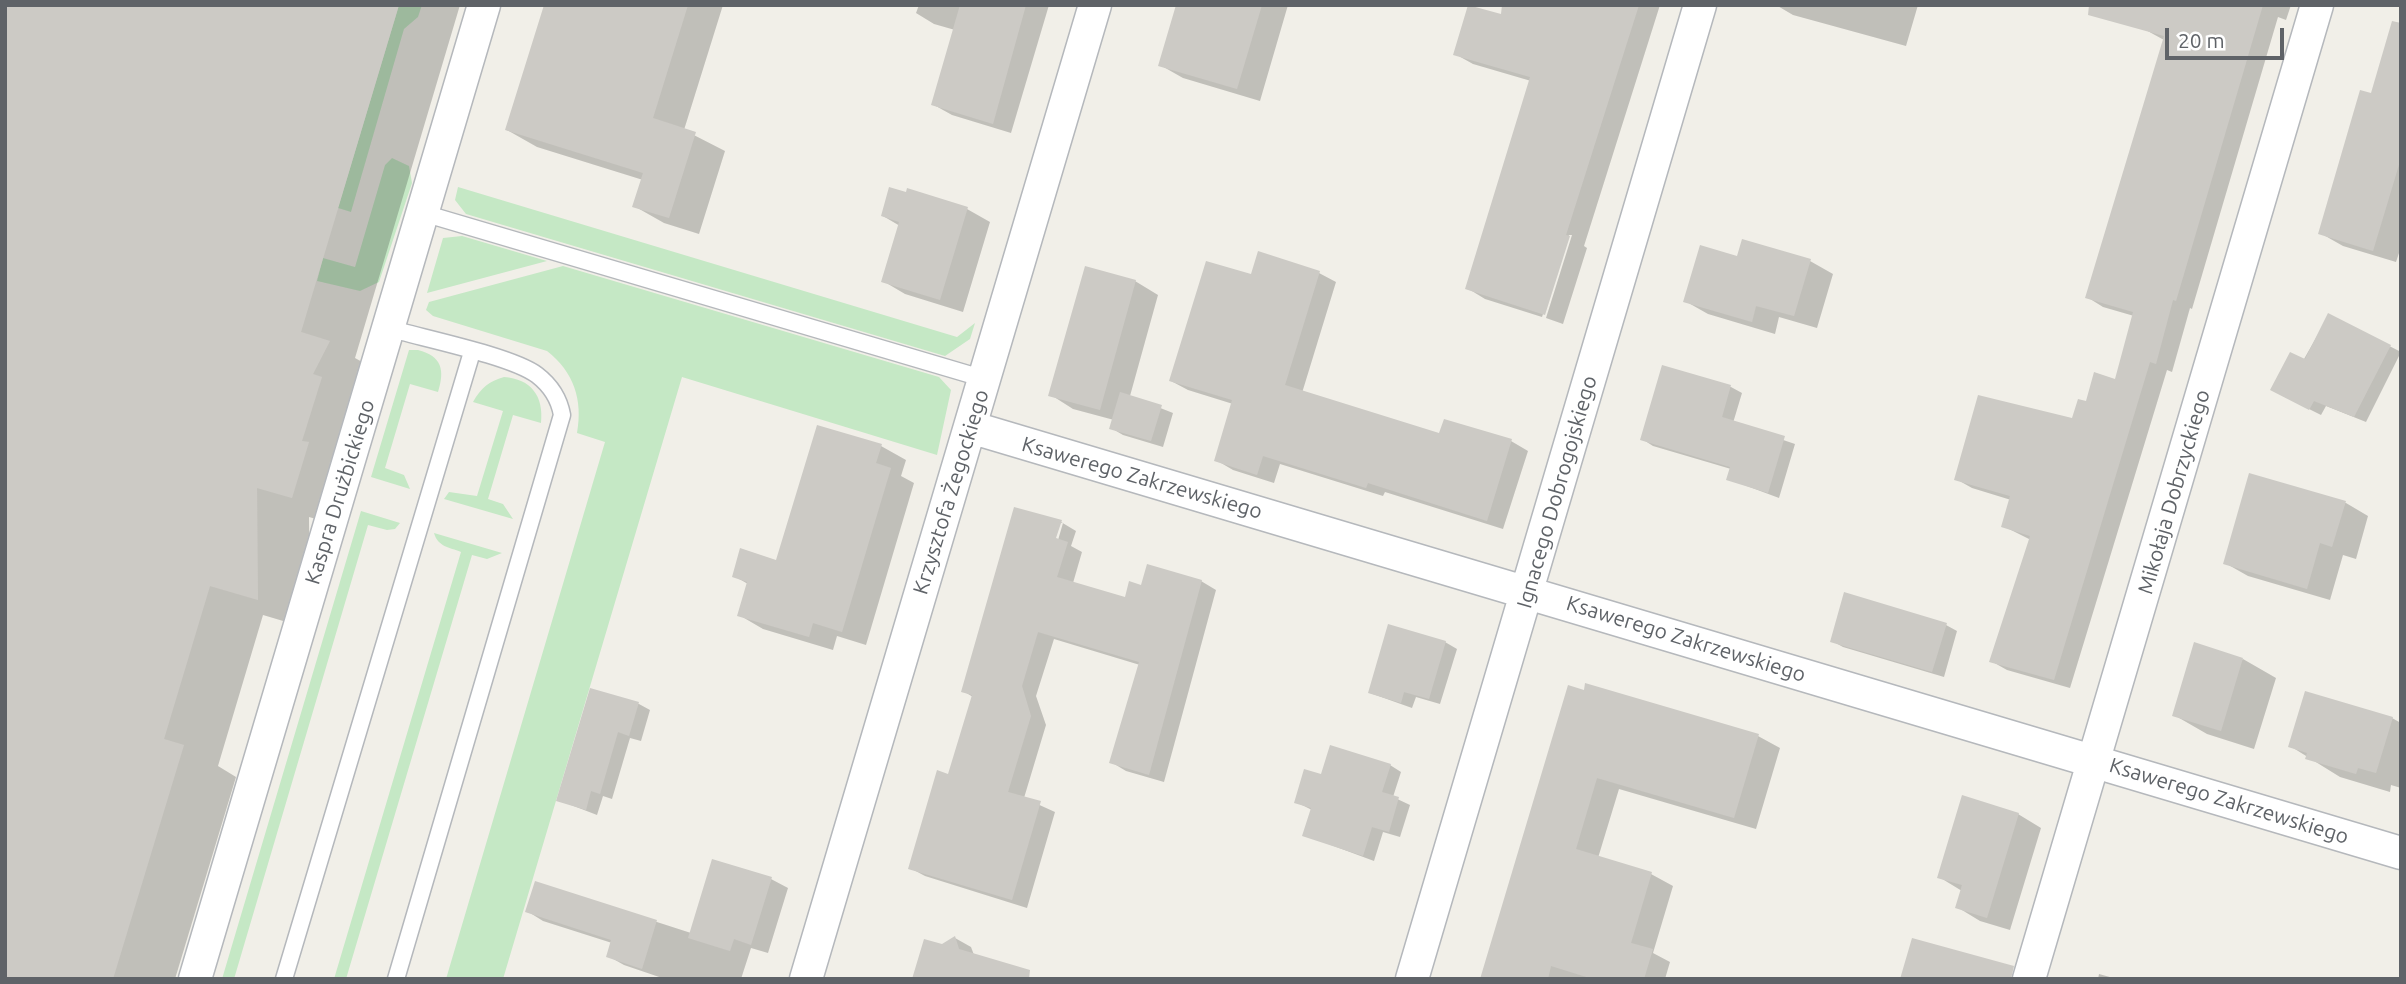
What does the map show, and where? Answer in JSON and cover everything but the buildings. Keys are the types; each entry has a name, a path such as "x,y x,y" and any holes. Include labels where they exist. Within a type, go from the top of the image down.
{"street":[{"name":"Kaspra Drużbickiego","path":"195,979 484,5"},
{"name":"Krzysztofa Żegockiego","path":"806,979 1095,5"},
{"name":"Ignacego Dobrogojskiego","path":"1412,979 1700,5"},
{"name":"Mikołaja Dobrzyckiego","path":"2029,979 2317,5"},
{"name":"Ksawerego Zakrzewskiego","path":"970,427 2401,853"}],"lane":[{"path":"423,213 985,379"},
{"path":"388,328 535,373 554,393 562,415 396,979"},
{"path":"284,979 471,352"}],"green space":[{"path":"399,5 422,5 418,17 404,29 351,212 338,208"},
{"path":"392,158 409,166 412,183 379,282 360,291 317,281 323,258 355,267 385,165"},
{"path":"458,187 957,337 975,323 970,339 945,356 466,214 455,200"},
{"path":"462,236 547,261 427,293 443,238"},
{"path":"563,266 939,377 951,390 937,455 682,377 503,979 446,979 605,442 577,433 579,409 570,377 547,351 433,316 426,310 429,302"},
{"path":"409,350 418,350 432,356 440,365 438,392 410,384 385,468 404,475 410,489 371,477"},
{"path":"504,377 528,385 538,397 541,413 541,423 513,415 488,499 503,504 513,519 444,499 449,492 477,496 503,411 473,402 486,386"},
{"path":"361,511 400,523 395,529 387,530 368,525 234,979 222,979"},
{"path":"434,533 502,553 487,559 472,555 346,979 334,979 461,552 441,544"}]}
